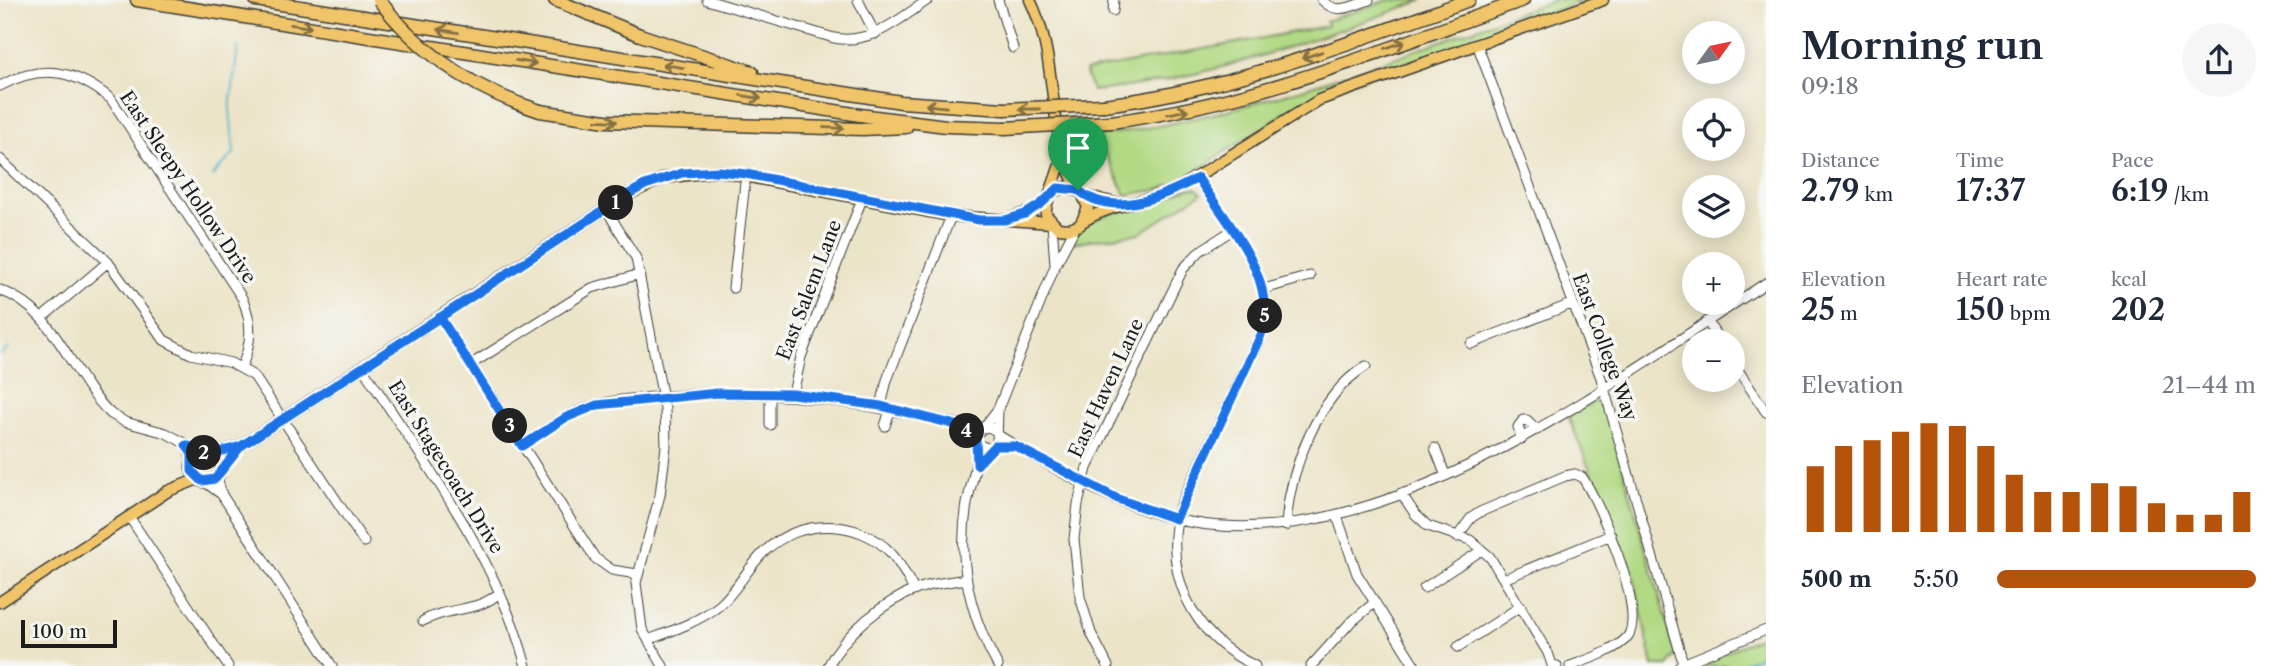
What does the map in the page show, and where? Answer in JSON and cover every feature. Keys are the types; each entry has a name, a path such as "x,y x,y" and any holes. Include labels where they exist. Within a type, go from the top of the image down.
{"highway":[{"path":"137,0 946,126"},
{"path":"256,0 901,102 1004,109 1104,105 1184,92 1258,74 1469,0"},
{"path":"379,0 414,41 446,67 482,89 540,111 606,121 862,129 946,126 1005,128 1111,122 1171,113 1256,93 1523,0"},
{"path":"555,0 640,36 789,84"}],"main road":[{"path":"1030,0 1047,49 1062,153 1088,208 1080,224"},
{"path":"169,491 219,473 241,446 645,185 682,173 719,171 746,174 951,216 1051,223 1064,229 1122,205 1160,196 1198,178 1312,103 1603,0"},
{"path":"1051,223 1046,215 1062,153"},
{"path":"1005,220 1033,211 1050,196 1066,187 1122,205"},
{"path":"0,603 169,491 192,463 208,454 241,446"},
{"path":"208,454 219,473"},
{"path":"192,463 201,481"}],"street":[{"path":"707,0 845,40 874,34 928,0"},
{"path":"858,0 874,34"},
{"path":"998,0 1013,48"},
{"path":"1113,11 1114,0"},
{"path":"1326,4 1339,10 1369,0"},
{"name":"East College Way","path":"1476,44 1604,387 1682,665"},
{"name":"East Sleepy Hollow Drive","path":"0,86 40,72 68,73 92,84 111,99 242,298 250,320 250,338 241,368"},
{"path":"0,159 108,262 164,340 191,354 241,368 254,376 364,542"},
{"path":"733,288 746,174"},
{"path":"1198,178 1258,273 1264,289 1266,312 1261,335 1176,519 1173,541 1175,565 1192,613 1219,643 1255,666"},
{"name":"East Salem Lane","path":"793,394 801,357 862,199"},
{"path":"606,209 630,244 640,274 663,396 664,471 655,518 637,574 638,608 648,640 663,666"},
{"path":"886,426 887,380 951,216"},
{"path":"1051,223 1055,266"},
{"path":"998,666 983,637 966,579 964,527 977,465 980,435 998,409 1055,266 1080,224"},
{"name":"East Haven Lane","path":"1108,666 1091,633 1077,581 1074,539 1083,482 1087,468 1183,268 1200,251 1231,231"},
{"path":"43,317 108,262"},
{"path":"470,365 592,288 640,274"},
{"path":"1264,289 1310,276"},
{"path":"980,435 997,433 1015,446 1118,499 1176,519 1231,527 1286,526 1337,516 1401,493 1522,439 1766,283"},
{"path":"0,290 24,301 43,317 111,414 125,422 166,433 208,454"},
{"path":"1471,345 1571,303"},
{"path":"440,317 595,558 612,570 637,574"},
{"path":"1707,321 1712,329"},
{"path":"1286,526 1291,481 1326,405 1346,379 1366,366"},
{"name":"East Stagecoach Drive","path":"362,368 474,539 500,592 526,666"},
{"path":"1745,380 1766,412"},
{"path":"770,393 770,425"},
{"path":"522,446 581,410 614,401 663,396 770,393 886,407 960,426 980,435 992,447 1015,446"},
{"path":"977,465 992,447 997,433 998,409"},
{"path":"1522,439 1518,427 1523,420 1531,422 1537,430"},
{"path":"186,445 192,463"},
{"path":"1435,448 1446,474"},
{"path":"219,473 222,495"},
{"path":"1457,537 1471,518 1480,512 1575,474 1587,483 1625,573 1631,629 1620,643 1570,666"},
{"path":"201,481 222,495 332,666"},
{"path":"1401,493 1423,522 1439,532 1470,540 1482,550 1521,606 1553,666"},
{"path":"1337,516 1349,558 1374,603 1415,666"},
{"path":"130,518 229,666"},
{"path":"648,640 711,612 732,592 766,550 787,536 814,527 842,527 870,537 892,554 914,590"},
{"path":"1504,579 1611,535"},
{"path":"1424,588 1482,550"},
{"path":"828,666 859,628 914,590 966,579"},
{"path":"423,621 440,613 478,606 500,592"},
{"path":"1311,666 1349,624 1374,603"},
{"path":"1458,647 1521,606"},
{"path":"1682,665 1766,630"}],"green space":[{"path":"1388,0 1424,0 1261,56 1177,78 1092,91 1085,71 1327,26 1326,21"},
{"path":"1555,0 1586,0 1326,91 1289,110 1185,178 1161,189 1126,195 1096,136 1155,127 1272,98 1386,61"},
{"path":"1188,188 1196,188 1202,193 1140,233 1071,243 1078,233 1096,219 1140,207"},
{"path":"1595,401 1606,409 1676,655 1668,666 1653,666 1634,578 1568,416"},
{"path":"1766,635 1766,654 1738,666 1693,666"}],"waterway":[{"path":"212,176 234,153 230,109 238,47"},
{"path":"0,355 9,348"},
{"path":"1738,666 1766,654"}],"route":[{"path":"1078,190 1073,187 1058,188 1033,211 1005,220 979,220 746,174 702,171 664,178 627,195 241,446 229,452 213,454 203,453 186,445 192,454 192,471 194,476 202,481 215,479 241,446 440,317 522,446 581,410 614,401 754,392 823,397 934,417 960,426 976,438 979,445 977,465 995,446 1015,446 1118,499 1176,519 1261,335 1266,312 1261,279 1198,178 1160,196 1122,205 1085,197 1078,190"}]}
